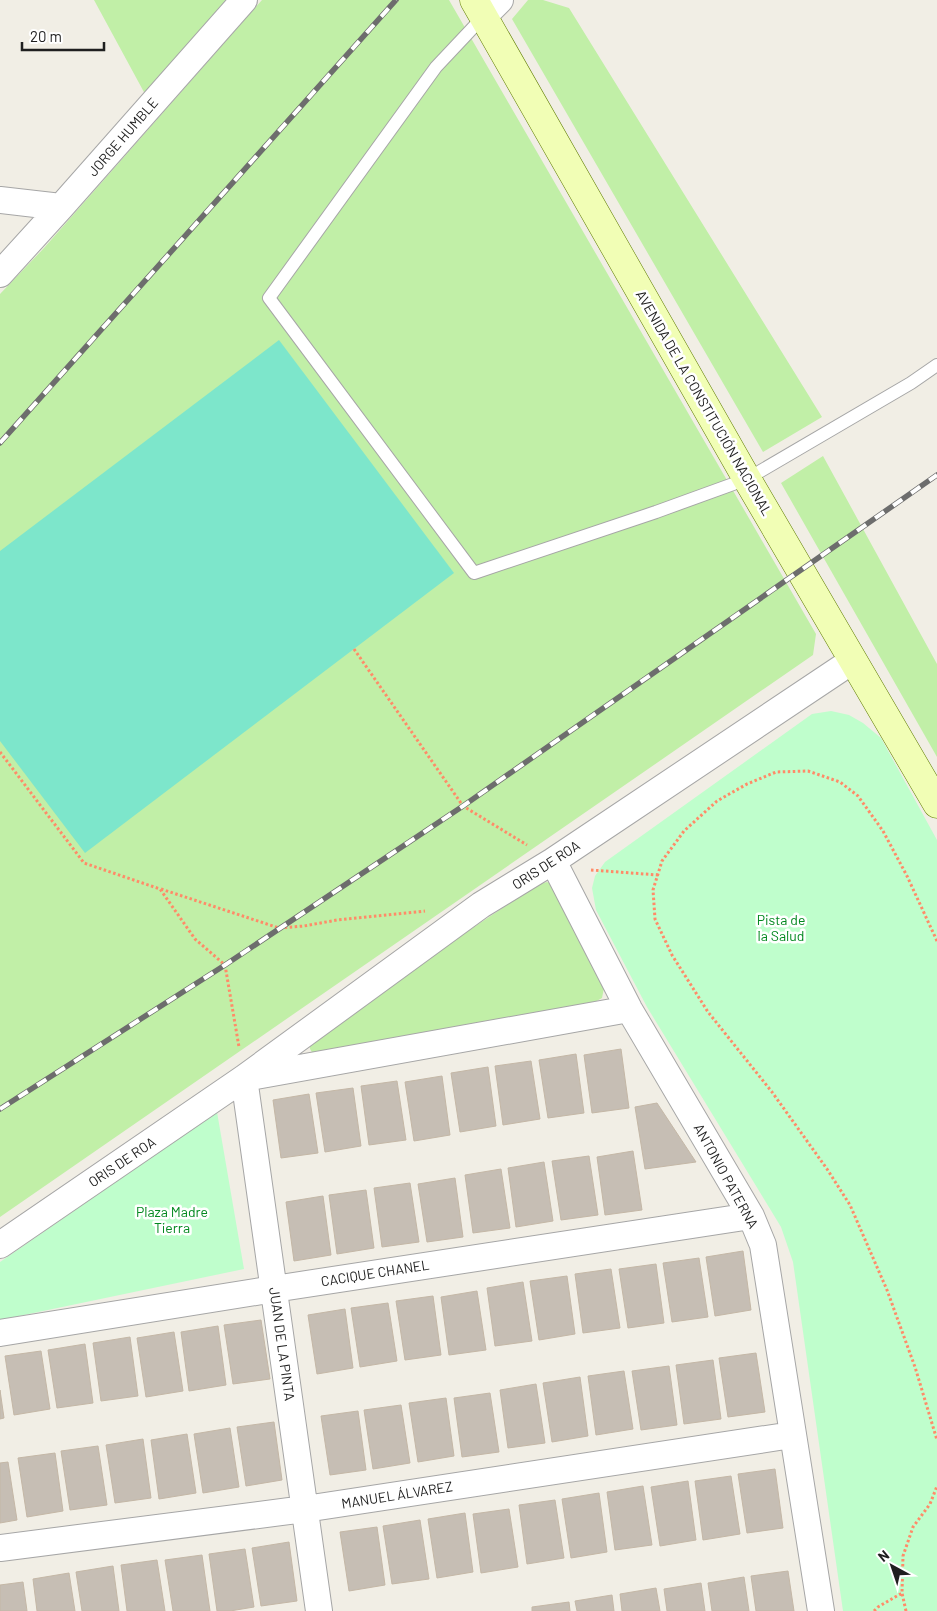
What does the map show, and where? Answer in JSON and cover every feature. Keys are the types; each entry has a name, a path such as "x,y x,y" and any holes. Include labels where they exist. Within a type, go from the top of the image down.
{"main road":[{"name":"AVENIDA DE LA CONSTITUCIÓN NACIONAL","path":"486,5 747,479 937,804"}],"street":[{"name":"JORGE HUMBLE","path":"0,274 244,0"},
{"path":"0,200 61,207"},
{"name":"ORIS DE ROA","path":"0,1246 244,1078 481,905 554,864 852,660"},
{"name":"ANTONIO PATERNA","path":"554,864 629,1009 751,1216 762,1245 820,1611"},
{"name":"ORIS DE ROA","path":"244,1078 629,1009"},
{"name":"JUAN DE LA PINTA","path":"244,1078 319,1611"},
{"name":"CACIQUE CHANEL","path":"0,1333 274,1288 751,1216"},
{"name":"MANUEL ÁLVAREZ","path":"0,1548 305,1509 792,1435"}],"lane":[{"path":"486,5 436,67 270,298 474,573 656,512 747,479 911,383 937,365"}],"path":[{"path":"354,649 463,806 554,864 658,875"},
{"path":"0,752 84,863 279,928 433,910"},
{"path":"937,941 911,884 883,831 858,796 840,782 808,771 776,772 747,784 717,802 684,831 662,861 653,890 655,919 672,955 708,1012 772,1092 827,1169 850,1205 887,1290 915,1367 937,1440"},
{"path":"160,888 195,939 226,965 244,1078"},
{"path":"906,1611 902,1593 903,1556 913,1527 930,1504 937,1486"},
{"path":"874,1611 902,1593"}],"green space":[{"path":"94,0 228,0 145,94"},
{"path":"262,0 449,0 816,634 813,655 0,1217 0,294 44,248"},
{"path":"528,0 543,0 569,8 822,417 763,452 512,19"},
{"path":"279,340 454,573 85,853 0,741 0,551"},
{"path":"823,456 937,664 937,757 781,483"},
{"name":"Pista de la Salud","path":"831,711 849,715 863,723 881,738 937,840 937,1611 843,1611 793,1262 781,1227 647,1007 596,910 592,888 595,876 605,862 812,714"},
{"path":"547,882 557,886 605,983 602,998 586,1007 313,1053 311,1051 310,1043 315,1033 537,885"},
{"name":"Plaza Madre Tierra","path":"217,1112 244,1269 0,1320 0,1262"}],"building":[{"path":"621,1049 629,1108 592,1113 584,1055"},
{"path":"576,1054 584,1113 548,1118 539,1060"},
{"path":"531,1061 540,1119 503,1125 495,1066"},
{"path":"488,1067 496,1126 460,1132 451,1073"},
{"path":"442,1076 450,1135 414,1141 405,1082"},
{"path":"397,1081 406,1140 369,1145 361,1086"},
{"path":"353,1088 361,1146 325,1152 316,1093"},
{"path":"309,1094 318,1153 281,1158 273,1100"},
{"path":"657,1103 696,1162 645,1169 635,1107"},
{"path":"633,1151 642,1210 605,1215 597,1157"},
{"path":"589,1156 598,1215 561,1220 552,1161"},
{"path":"544,1162 553,1221 516,1227 508,1168"},
{"path":"501,1169 510,1228 473,1233 465,1175"},
{"path":"455,1178 463,1237 427,1242 418,1184"},
{"path":"410,1183 419,1242 382,1247 374,1188"},
{"path":"366,1190 374,1248 337,1254 329,1195"},
{"path":"323,1196 331,1255 294,1261 286,1202"},
{"path":"743,1251 751,1310 715,1316 706,1257"},
{"path":"699,1258 708,1317 672,1322 663,1263"},
{"path":"656,1264 664,1323 628,1328 619,1269"},
{"path":"611,1269 620,1328 583,1333 575,1274"},
{"path":"567,1276 575,1334 539,1340 530,1281"},
{"path":"523,1282 532,1341 495,1346 487,1288"},
{"path":"477,1291 486,1350 449,1355 441,1297"},
{"path":"433,1296 441,1355 405,1360 396,1301"},
{"path":"388,1303 397,1361 360,1367 351,1308"},
{"path":"345,1309 353,1368 317,1374 308,1315"},
{"path":"261,1320 270,1379 233,1384 224,1325"},
{"path":"218,1326 226,1385 189,1391 181,1332"},
{"path":"174,1332 183,1391 146,1397 137,1338"},
{"path":"130,1337 138,1396 101,1401 93,1343"},
{"path":"85,1344 93,1403 57,1408 48,1350"},
{"path":"41,1351 50,1409 14,1415 5,1356"},
{"path":"756,1353 765,1412 728,1417 719,1358"},
{"path":"713,1360 721,1419 684,1424 676,1365"},
{"path":"669,1366 677,1425 641,1430 632,1371"},
{"path":"624,1371 633,1429 596,1435 588,1376"},
{"path":"580,1377 588,1436 552,1442 543,1383"},
{"path":"536,1384 545,1443 508,1448 500,1390"},
{"path":"0,1390 4,1418 0,1419"},
{"path":"490,1393 499,1452 462,1457 454,1398"},
{"path":"446,1398 454,1456 418,1462 409,1403"},
{"path":"401,1405 410,1463 373,1469 364,1410"},
{"path":"358,1411 366,1470 330,1475 321,1416"},
{"path":"274,1422 282,1480 246,1486 237,1427"},
{"path":"230,1428 239,1487 203,1493 194,1434"},
{"path":"187,1434 196,1493 159,1499 151,1440"},
{"path":"143,1439 151,1498 115,1503 106,1445"},
{"path":"98,1446 107,1505 70,1510 61,1451"},
{"path":"55,1453 63,1511 27,1517 18,1458"},
{"path":"8,1462 17,1520 0,1523 0,1463"},
{"path":"775,1469 783,1528 747,1533 738,1474"},
{"path":"731,1476 740,1534 703,1540 695,1481"},
{"path":"688,1481 696,1540 660,1546 651,1487"},
{"path":"643,1486 652,1545 615,1550 607,1492"},
{"path":"599,1493 607,1552 571,1558 562,1499"},
{"path":"555,1500 564,1558 527,1564 519,1505"},
{"path":"509,1509 518,1567 481,1573 473,1514"},
{"path":"465,1513 473,1572 437,1578 428,1519"},
{"path":"420,1520 429,1579 392,1584 383,1526"},
{"path":"377,1527 385,1585 349,1591 340,1532"},
{"path":"289,1542 297,1601 261,1606 252,1548"},
{"path":"245,1549 254,1607 217,1611 209,1554"},
{"path":"202,1555 210,1611 173,1611 165,1560"},
{"path":"157,1560 165,1611 127,1611 121,1565"},
{"path":"113,1566 119,1611 82,1611 76,1572"},
{"path":"788,1571 794,1611 756,1611 751,1576"},
{"path":"69,1573 75,1611 37,1611 33,1579"},
{"path":"744,1577 749,1611 712,1611 708,1583"},
{"path":"23,1582 27,1611 0,1611 0,1585"},
{"path":"701,1583 705,1611 667,1611 664,1589"},
{"path":"656,1588 660,1611 622,1611 620,1594"},
{"path":"612,1595 614,1611 577,1611 575,1601"},
{"path":"569,1602 570,1611 532,1611 532,1607"}],"railway":[{"path":"0,443 396,0"},
{"path":"0,1109 225,965 463,806 937,475"}]}
